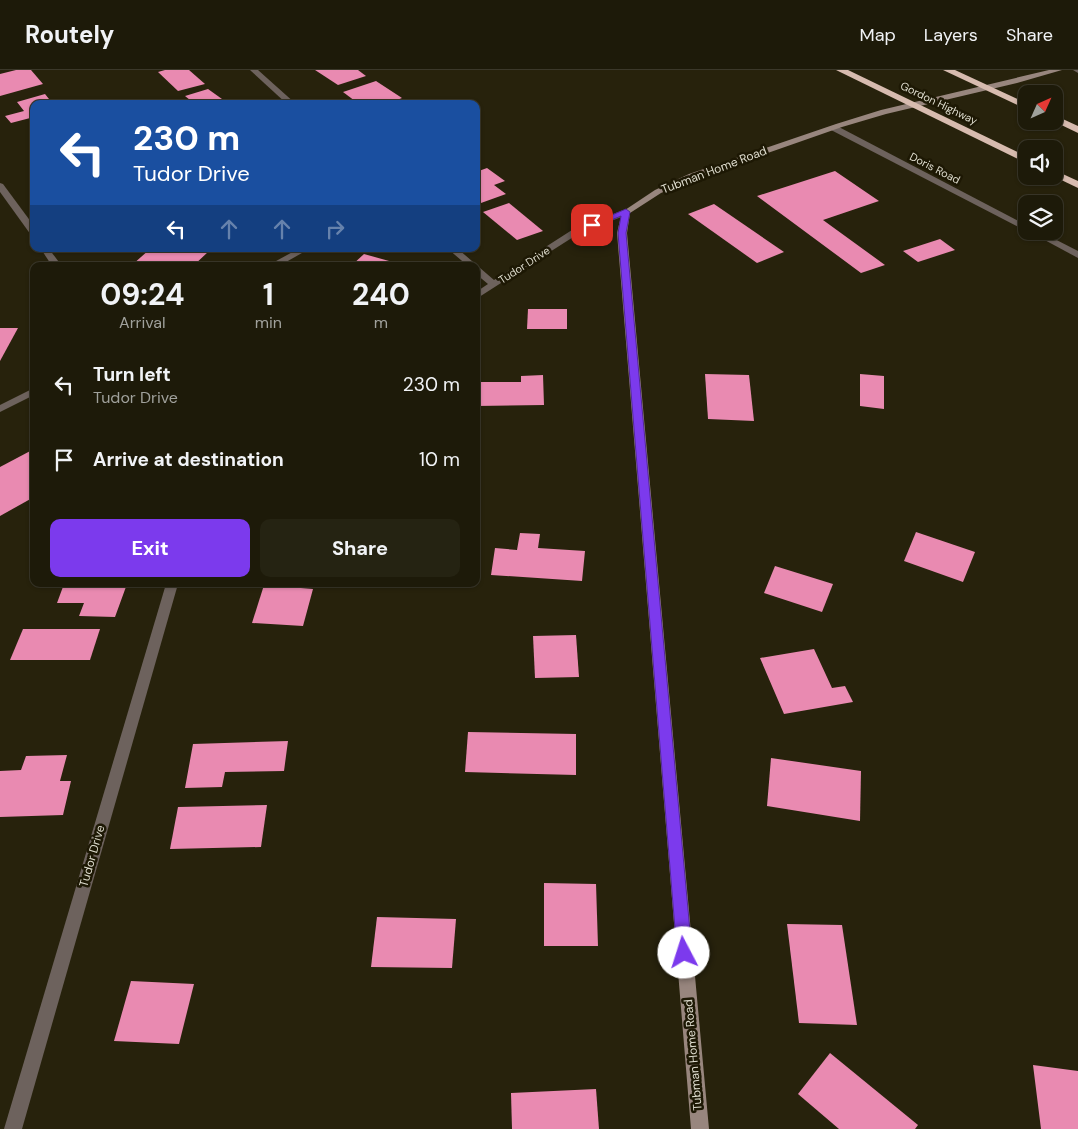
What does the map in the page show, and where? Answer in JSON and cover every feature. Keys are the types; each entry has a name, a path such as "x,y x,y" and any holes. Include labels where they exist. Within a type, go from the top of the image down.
{"highway":[{"name":"Gordon Highway","path":"841,70 1018,156"},
{"path":"948,70 1018,102"},
{"path":"1063,122 1078,130"},
{"path":"1063,178 1078,185"}],"street":[{"path":"254,70 288,100"},
{"name":"Tubman Home Road","path":"700,1129 622,233 626,212 642,200 677,182 834,128 883,112 916,106 1058,70"},
{"name":"Doris Road","path":"834,128 1018,224"},
{"path":"0,186 30,227"},
{"name":"Tudor Drive","path":"480,294 575,232 626,212"},
{"path":"1049,240 1078,255"},
{"path":"280,262 298,252"},
{"path":"457,252 468,262"},
{"path":"480,273 494,285"},
{"path":"0,409 30,393"},
{"name":"Tudor Drive","path":"13,1129 171,587"}],"building":[{"path":"16,70 31,70 43,84 0,96 0,74"},
{"path":"165,70 189,70 205,84 178,91 158,72"},
{"path":"315,70 358,70 366,76 338,85"},
{"path":"376,81 402,98 397,100 354,100 343,92"},
{"path":"208,89 223,100 190,100 185,96"},
{"path":"45,94 50,100 30,100 30,118 11,123 5,116 24,111 17,102"},
{"path":"487,168 505,181 494,185 506,194 480,202 480,171"},
{"path":"835,171 879,201 823,220 885,265 861,273 757,196"},
{"path":"509,203 543,231 517,240 483,212"},
{"path":"714,204 784,252 757,263 688,214"},
{"path":"940,239 955,250 918,262 903,251"},
{"path":"147,252 208,252 197,262 135,262"},
{"path":"364,254 393,262 355,262"},
{"path":"528,309 567,309 567,329 527,329"},
{"path":"0,328 18,328 0,361"},
{"path":"705,374 749,375 754,421 708,419"},
{"path":"860,374 884,376 884,409 860,406"},
{"path":"543,375 544,405 480,406 480,382 521,382 521,376"},
{"path":"30,451 30,499 0,516 0,467"},
{"path":"916,532 975,552 963,582 904,561"},
{"path":"520,533 540,534 538,548 585,551 582,581 491,575 495,548 517,550"},
{"path":"775,566 833,584 822,612 764,593"},
{"path":"63,587 126,587 115,617 79,616 84,603 57,603"},
{"path":"263,587 313,589 303,626 252,623"},
{"path":"23,629 100,629 90,660 10,660"},
{"path":"576,635 579,677 535,678 533,636"},
{"path":"814,649 832,688 845,686 853,702 784,714 760,658"},
{"path":"468,732 576,734 576,775 465,772"},
{"path":"288,741 284,771 225,772 222,787 185,788 193,744"},
{"path":"67,755 60,781 71,781 63,815 0,817 0,771 21,770 26,756"},
{"path":"771,758 861,771 860,821 767,806"},
{"path":"267,805 261,847 170,849 178,807"},
{"path":"544,883 596,884 598,946 544,946"},
{"path":"377,917 456,919 452,968 371,967"},
{"path":"787,924 842,925 857,1025 799,1023"},
{"path":"131,981 194,984 179,1044 114,1041"},
{"path":"830,1053 918,1125 915,1129 839,1129 798,1094"},
{"path":"1033,1065 1078,1071 1078,1129 1041,1129"},
{"path":"596,1089 599,1129 512,1129 511,1093"}],"route":[{"path":"592,225 626,212 622,233 684,953"}]}
